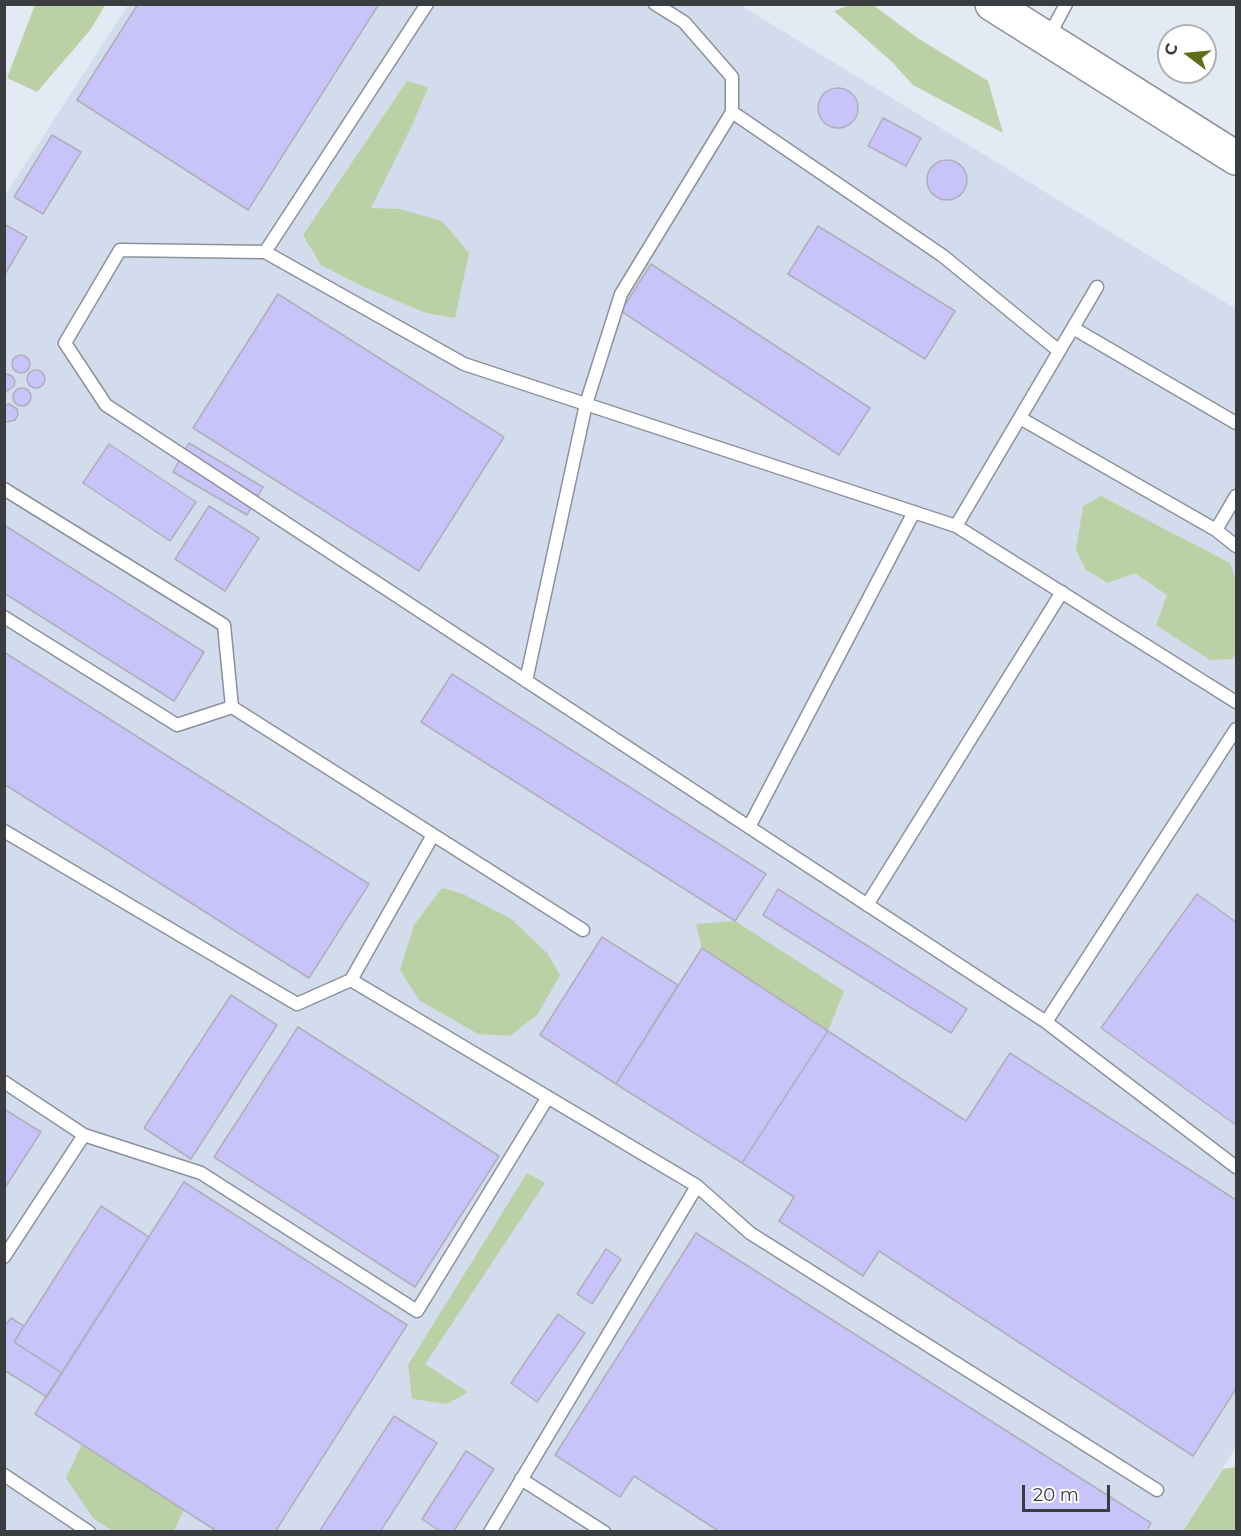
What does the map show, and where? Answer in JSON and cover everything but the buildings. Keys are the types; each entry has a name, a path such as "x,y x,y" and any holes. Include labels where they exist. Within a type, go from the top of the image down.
{"street":[{"path":"992,4 1236,158"}],"lane":[{"path":"265,252 427,4"},
{"path":"526,681 586,404 621,294 732,112 732,77 684,22 655,4"},
{"path":"1047,39 1065,4"},
{"path":"732,112 943,256 1059,351"},
{"path":"1236,702 956,526 464,364 265,252 120,250 65,343 106,405 1046,1022 1236,1167"},
{"path":"956,526 1097,287"},
{"path":"1073,328 1236,423"},
{"path":"1020,418 1216,530 1236,546"},
{"path":"4,489 224,625 232,707"},
{"path":"1216,530 1236,496"},
{"path":"749,827 914,512"},
{"path":"867,904 1062,592"},
{"path":"4,617 177,725 232,707"},
{"path":"232,707 583,930"},
{"path":"1046,1022 1236,729"},
{"path":"4,831 297,1004 351,980 433,835"},
{"path":"351,980 697,1186 750,1233 1156,1490"},
{"path":"4,1082 84,1135 201,1173 417,1311 548,1097"},
{"path":"4,1257 84,1135"},
{"path":"490,1532 697,1186"},
{"path":"4,1475 89,1532"},
{"path":"521,1479 604,1532"}],"shaded area":[{"path":"128,5 740,5 1236,309 1236,1447 1183,1531 5,1531 4,197"}],"green space":[{"path":"853,4 873,5 919,39 988,81 1003,133 913,85 891,61 834,11"},
{"path":"35,5 105,5 91,29 37,92 7,78"},
{"path":"407,81 428,87 414,121 371,208 400,209 442,221 469,253 455,318 426,313 364,287 321,265 303,235"},
{"path":"1101,496 1230,563 1236,580 1236,652 1232,659 1210,660 1156,625 1167,595 1135,573 1108,583 1086,570 1076,550 1083,506"},
{"path":"442,888 463,894 510,918 547,953 560,975 538,1014 510,1036 478,1034 419,1000 400,970 414,925"},
{"path":"735,921 844,991 828,1031 702,948 696,924"},
{"path":"527,1173 545,1183 425,1364 468,1392 447,1404 412,1399 408,1365"},
{"path":"82,1444 184,1509 174,1531 113,1531 93,1518 66,1478"},
{"path":"1236,1467 1236,1531 1183,1531 1223,1469"}]}
